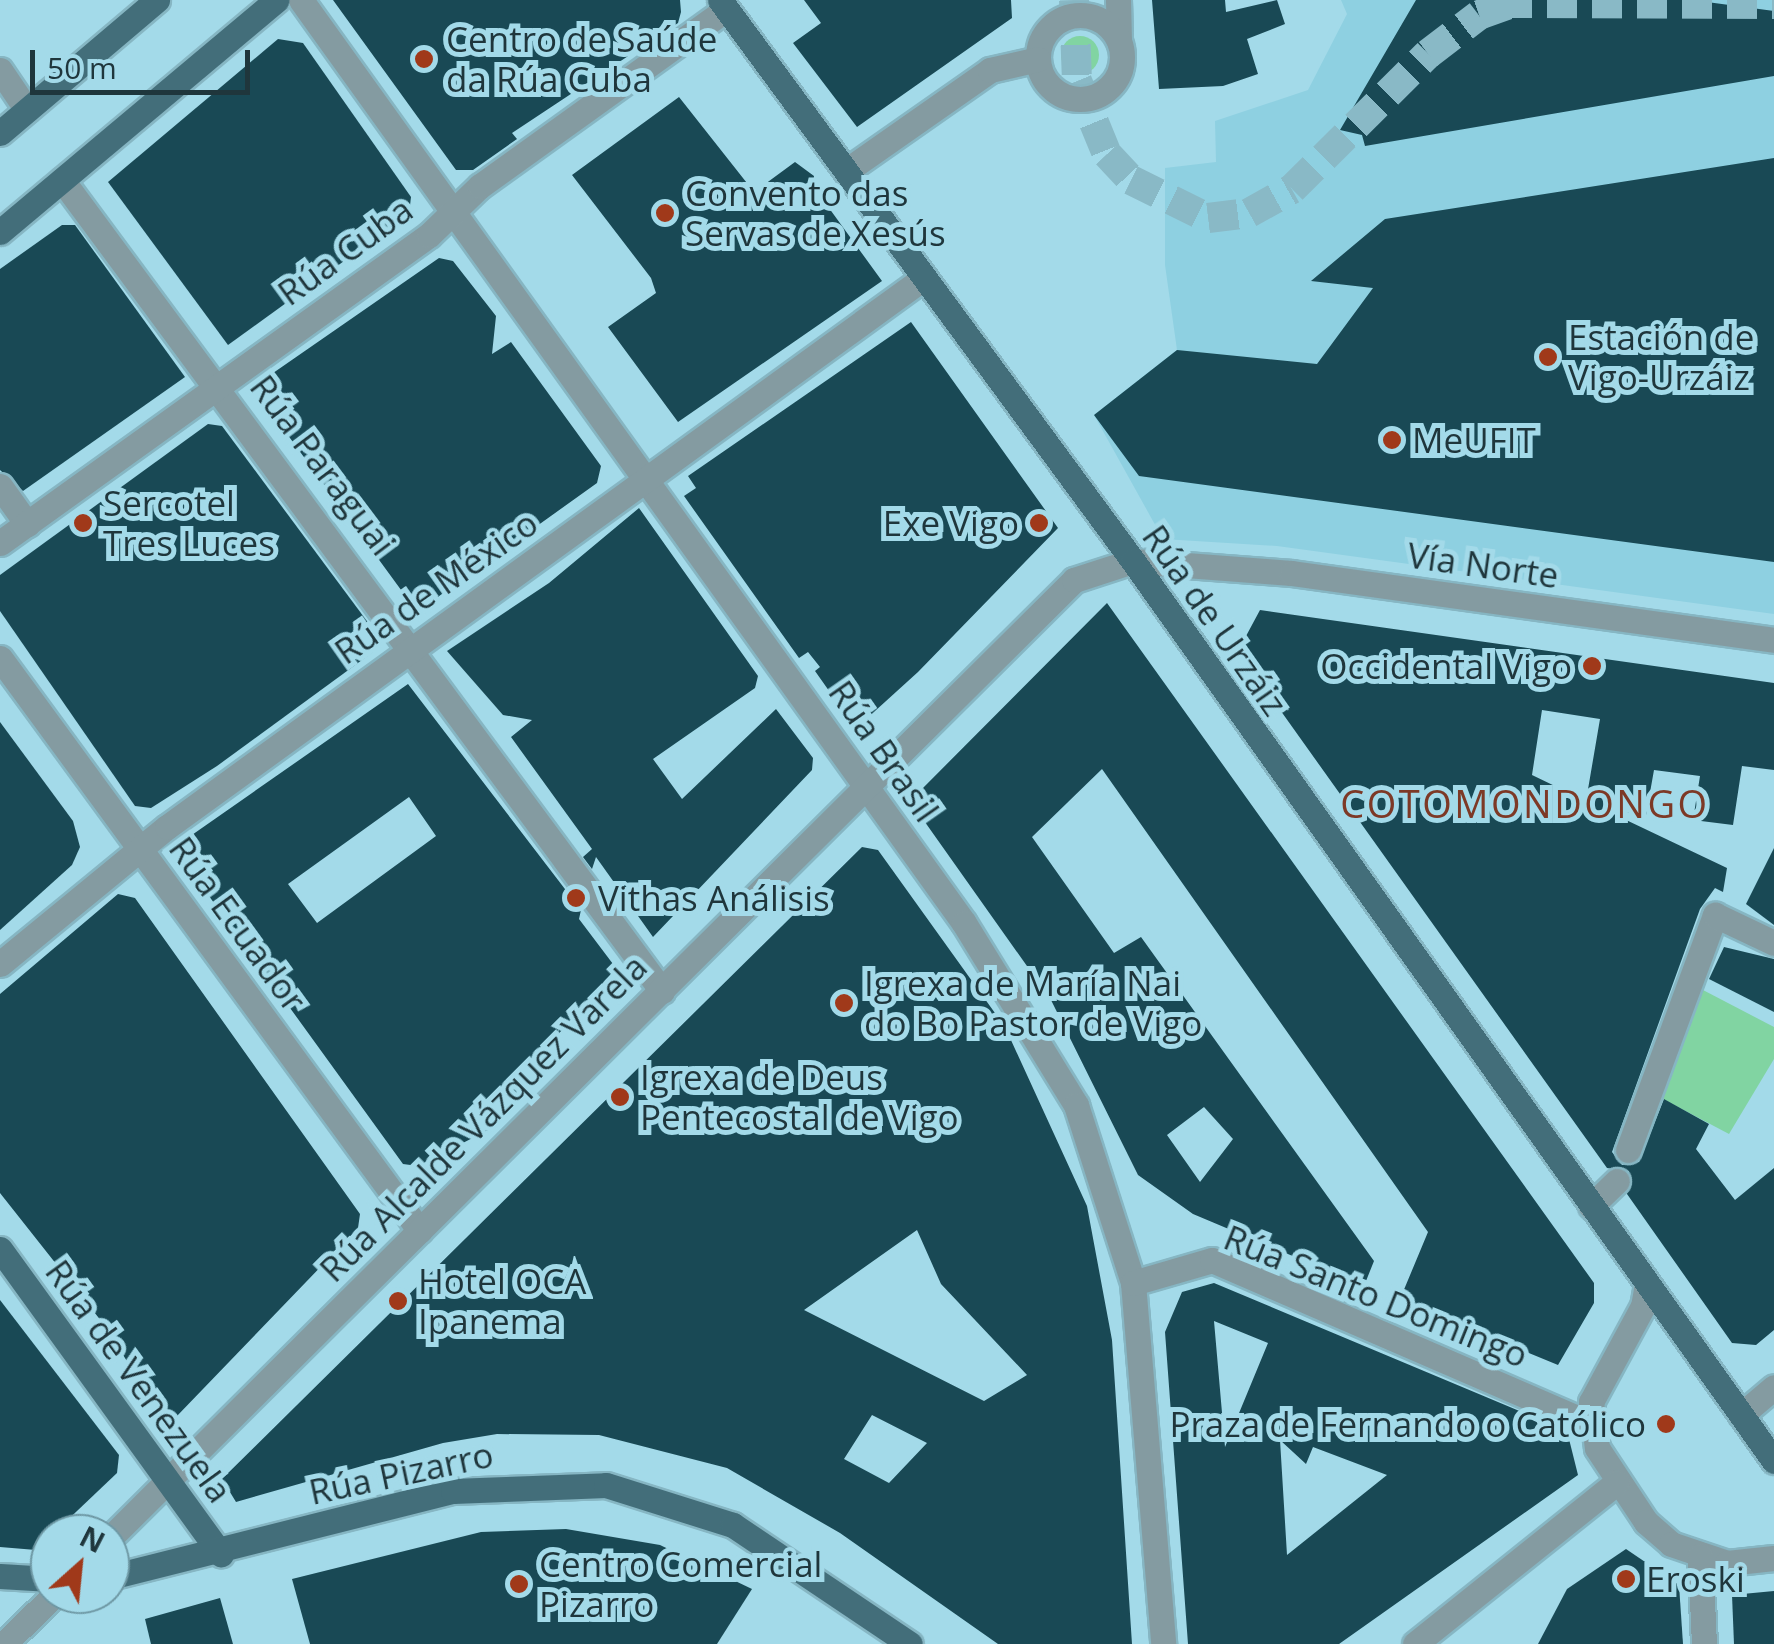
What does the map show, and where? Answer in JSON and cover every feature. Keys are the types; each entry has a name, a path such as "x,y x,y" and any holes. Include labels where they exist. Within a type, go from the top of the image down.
{"main road":[{"path":"0,133 157,0"},
{"path":"0,232 276,0"},
{"name":"Rúa de Urzáiz","path":"723,5 1134,561 1591,1206 1652,1300 1774,1461"},
{"name":"Rúa de Venezuela","path":"0,1250 170,1477 221,1554"},
{"name":"Rúa Pizarro","path":"130,1573 221,1554 453,1491 606,1485 734,1525 910,1644"},
{"path":"0,1576 30,1578"}],"street":[{"name":"Rúa Brasil","path":"301,0 866,785 1028,1016 1068,1090 1133,1284 1163,1644"},
{"path":"1050,0 1049,28 1038,59 1053,89 1090,98 1120,70 1118,0"},
{"name":"Rúa Cuba","path":"0,543 454,212 723,5"},
{"path":"1049,28 1088,16 1119,41"},
{"path":"846,171 990,70 1038,59"},
{"path":"0,70 27,110"},
{"name":"Rúa Paraguai","path":"62,180 416,648 662,990"},
{"name":"Rúa de México","path":"0,964 139,848 922,279"},
{"path":"0,486 27,524"},
{"name":"Vía Norte","path":"1134,561 1292,572 1774,640"},
{"name":"Rúa Alcalde Vázquez Varela","path":"130,1518 1074,580 1134,561"},
{"name":"Rúa Ecuador","path":"0,658 420,1230"},
{"path":"1628,1150 1715,914 1774,944"},
{"path":"1591,1206 1617,1181"},
{"name":"Rúa Santo Domingo","path":"1133,1284 1212,1260 1591,1424"},
{"path":"1652,1300 1599,1378 1591,1424 1616,1483 1646,1522 1700,1556 1727,1563 1774,1558"},
{"path":"1741,1416 1774,1387"},
{"path":"1416,1644 1616,1483"},
{"path":"1700,1556 1704,1644"},
{"path":"4,1644 35,1614"}],"shaded area":[{"path":"1341,0 1774,0 1774,614 1277,546 1163,539 1094,415 1177,350 1165,265 1165,168 1216,162 1215,121 1308,90 1347,14"}],"green space":[{"path":"1080,36 1094,41 1099,55 1094,69 1080,74 1066,69 1061,55 1066,41"},
{"path":"1703,990 1774,1027 1774,1059 1729,1134 1661,1098"}],"building":[{"path":"333,0 680,0 681,12 678,23 512,133 517,139 473,170 456,170"},
{"path":"804,0 1011,0 1012,18 857,127 793,43 821,23"},
{"path":"1152,0 1225,0 1226,12 1277,0 1285,24 1247,39 1258,74 1223,86 1159,89"},
{"path":"1416,0 1692,0 1774,11 1774,76 1365,146 1362,135 1340,130"},
{"path":"278,39 303,43 411,197 409,214 228,345 108,182"},
{"path":"679,97 754,192 795,162 814,176 813,186 882,281 678,422 608,327 656,293 651,278 572,175"},
{"name":"Estación de Vigo-Urzáiz","path":"1774,158 1774,562 1139,476 1094,415 1177,350 1317,364 1373,288 1311,281 1385,219"},
{"path":"62,225 75,225 185,377 23,491 0,470 0,269"},
{"path":"439,258 453,261 496,316 492,354 511,342 601,466 597,483 428,604 404,594 260,397 263,380"},
{"path":"911,322 1058,528 918,672 864,721 851,722 815,671 820,667 808,652 799,658 684,496 696,488 688,476"},
{"path":"208,424 222,426 378,636 373,652 217,766 151,808 135,806 0,611 0,575"},
{"path":"639,508 758,676 755,688 653,759 682,799 776,709 813,758 812,770 653,937 596,857 592,869 583,857 592,849 511,737 532,720 503,715 447,651 549,583"},
{"path":"1107,603 1594,1283 1594,1303 1558,1365 1409,1304 1403,1292 1428,1232 1102,769 1032,837 1114,953 1141,937 1374,1261 1364,1286 1193,1214 1138,1175 1051,1000 915,808 916,795","holes":["1204,1107 1233,1139 1200,1182 1167,1135"]},
{"path":"1260,610 1774,683 1774,770 1742,766 1733,825 1693,820 1700,776 1654,770 1646,815 1603,809 1727,868 1723,892 1715,888 1700,909 1612,1152 1622,1165 1639,1162 1664,1099 1709,1124 1696,1149 1735,1200 1774,1168 1774,1330 1756,1345 1732,1343 1627,1194 1629,1171 1607,1168 1238,651","holes":["1542,710 1600,719 1586,801 1532,775"]},
{"path":"408,684 581,910 579,919 616,968 548,1046 544,1076 492,1128 418,1166 403,1164 201,885 196,889 175,861 179,844","holes":["409,797 436,836 317,923 288,884"]},
{"path":"0,722 73,821 80,847 72,865 0,930"},
{"path":"862,847 878,850 1005,1027 1087,1206 1112,1340 1132,1644 998,1644 840,1533 727,1468 599,1435 497,1434 443,1443 236,1502 222,1479","holes":["917,1230 941,1284 1027,1375 984,1401 804,1310","872,1415 927,1443 889,1483 844,1459"]},
{"path":"1774,848 1774,925 1746,904"},
{"path":"118,894 135,898 360,1214 358,1228 176,1417 162,1416 102,1322 0,1193 0,994"},
{"path":"1724,947 1774,959 1774,1012 1709,979"},
{"path":"1214,1283 1567,1431 1578,1475 1339,1644 1188,1644 1165,1332 1182,1292","holes":["1214,1321 1268,1343 1225,1447","1280,1440 1306,1464 1313,1447 1387,1475 1287,1555"]},
{"path":"0,1300 119,1455 117,1473 74,1514 30,1514 30,1550 0,1547"},
{"name":"Centro Comercial Pizarro","path":"566,1529 660,1545 752,1589 717,1644 310,1644 292,1579 481,1532"},
{"path":"1626,1549 1679,1585 1683,1644 1538,1644 1567,1589"},
{"path":"1774,1591 1774,1644 1734,1644 1732,1595"},
{"path":"220,1598 233,1644 151,1644 145,1619"}],"tunnel":[{"path":"1074,0 1077,81 1107,154 1131,180 1208,218 1249,213 1292,189 1428,54 1479,15 1521,0"},
{"path":"1502,3 1774,4"}],"place":[{"name":"Centro de Saúde da Rúa Cuba","path":"424,59"},
{"name":"Convento das Servas de Xesús","path":"665,213"},
{"name":"Estación de Vigo-Urzáiz","path":"1548,357"},
{"name":"MeUFIT","path":"1392,440"},
{"name":"Sercotel Tres Luces","path":"83,523"},
{"name":"Exe Vigo","path":"1039,523"},
{"name":"Occidental Vigo","path":"1592,666"},
{"name":"Vithas Análisis","path":"576,898"},
{"name":"Igrexa de María Nai do Bo Pastor de Vigo","path":"844,1003"},
{"name":"Igrexa de Deus Pentecostal de Vigo","path":"620,1097"},
{"name":"Hotel OCA Ipanema","path":"398,1301"},
{"name":"Praza de Fernando o Católico","path":"1666,1424"},
{"name":"Eroski","path":"1626,1579"},
{"name":"Centro Comercial Pizarro","path":"519,1584"}],"district":[{"name":"COTOMONDONGO","path":"1525,804"}]}
